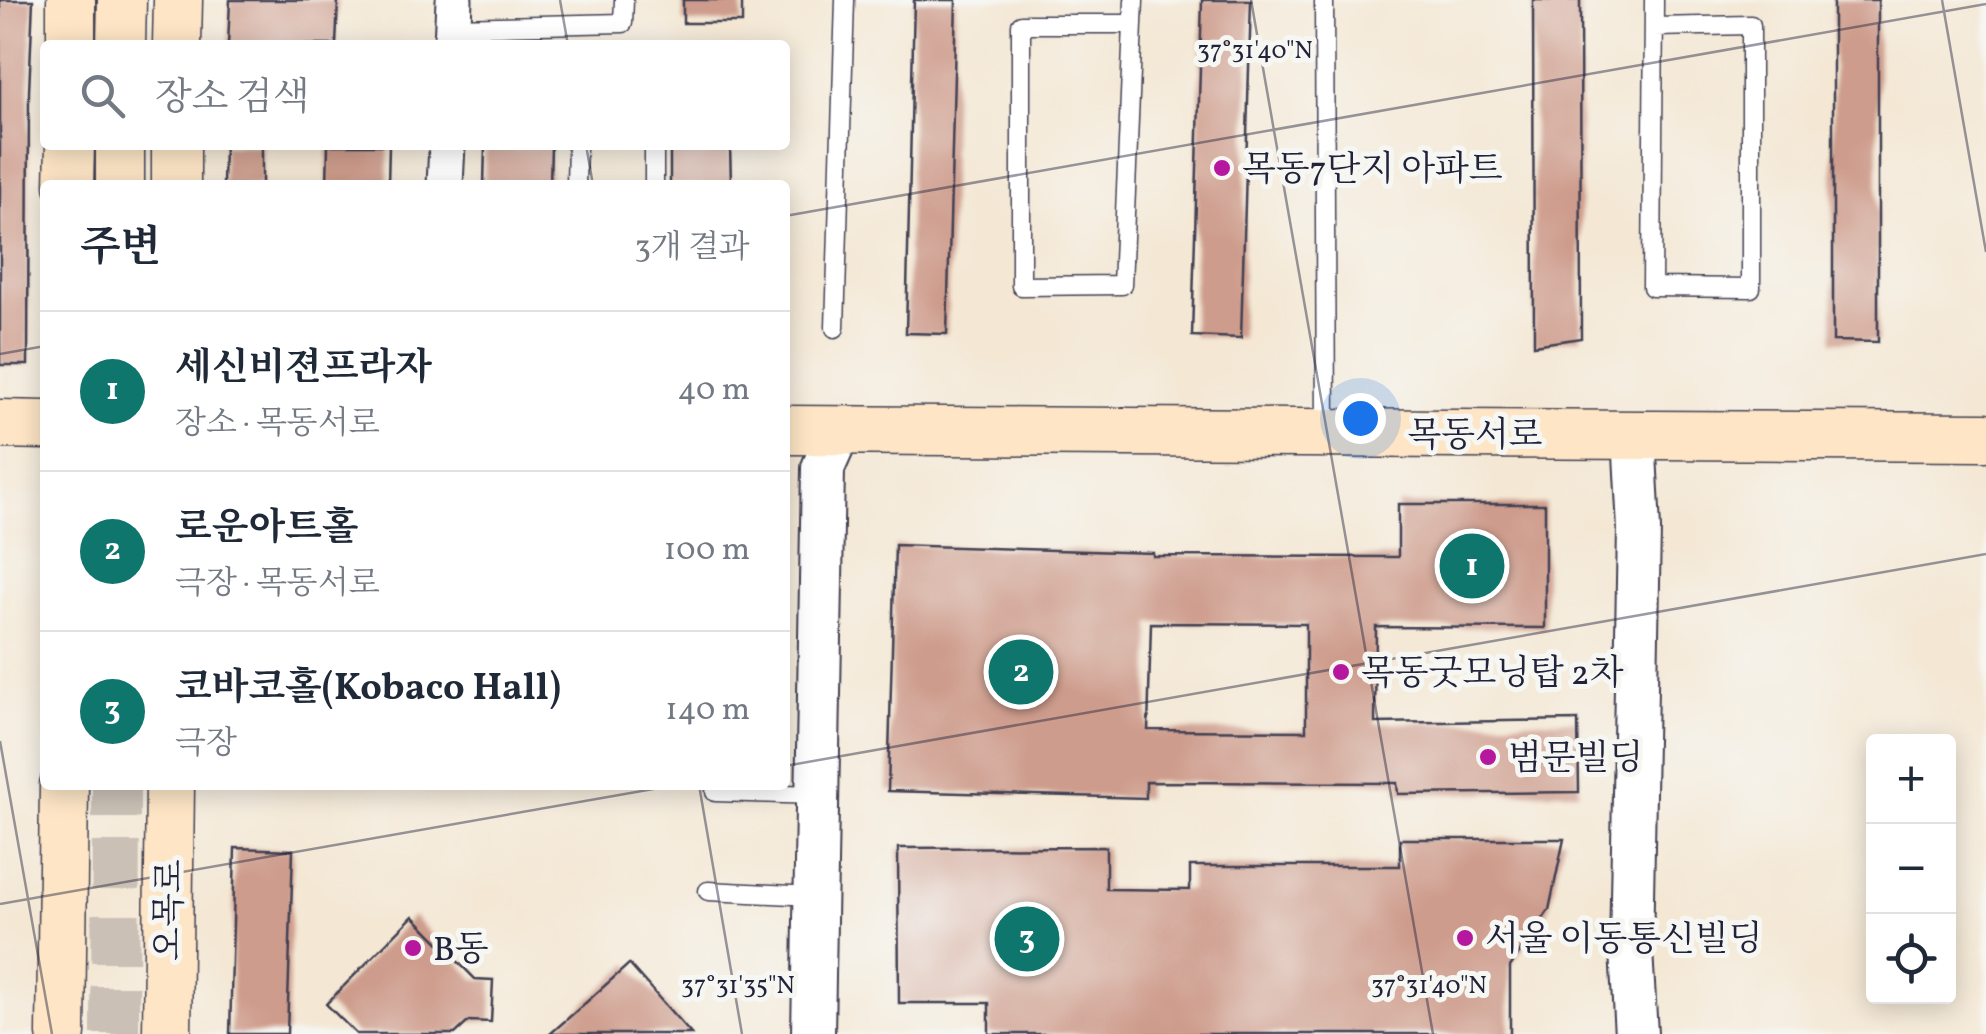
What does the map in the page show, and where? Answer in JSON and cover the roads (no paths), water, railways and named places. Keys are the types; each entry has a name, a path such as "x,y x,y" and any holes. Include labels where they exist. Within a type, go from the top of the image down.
{"main road":[{"path":"71,0 71,40"},
{"path":"122,0 122,40"},
{"path":"177,40 178,0"},
{"path":"70,150 70,180"},
{"path":"120,150 120,180"},
{"path":"176,150 176,180"},
{"path":"0,424 40,425"},
{"name":"목동서로","path":"790,430 1986,437"},
{"path":"62,1034 64,790"},
{"name":"오목로","path":"167,1034 170,790"}],"street":[{"path":"446,180 447,150"},
{"path":"813,1034 823,468 840,430"},
{"path":"1634,435 1639,529 1632,951 1636,1034"}],"lane":[{"path":"453,24 623,24 624,0"},
{"path":"835,328 844,0"},
{"path":"1134,0 1134,24 1122,285 1021,286 1022,24 1134,24"},
{"path":"1324,0 1326,433"},
{"path":"1654,0 1652,287 1752,288 1751,25 1654,26"},
{"path":"576,180 577,150"},
{"path":"654,150 654,180"},
{"path":"715,792 816,795"},
{"path":"708,891 814,896"}],"tunnel":[{"path":"115,1034 116,790"}],"place":[{"name":"목동7단지 아파트","path":"1222,168"},
{"name":"세신비젼프라자","path":"1472,566"},
{"name":"로운아트홀","path":"1021,672"},
{"name":"목동굿모닝탑 2차","path":"1341,672"},
{"name":"범문빌딩","path":"1488,757"},
{"name":"서울 이동통신빌딩","path":"1465,938"},
{"name":"코바코홀(Kobaco Hall)","path":"1027,939"},
{"name":"B동","path":"413,948"}]}
